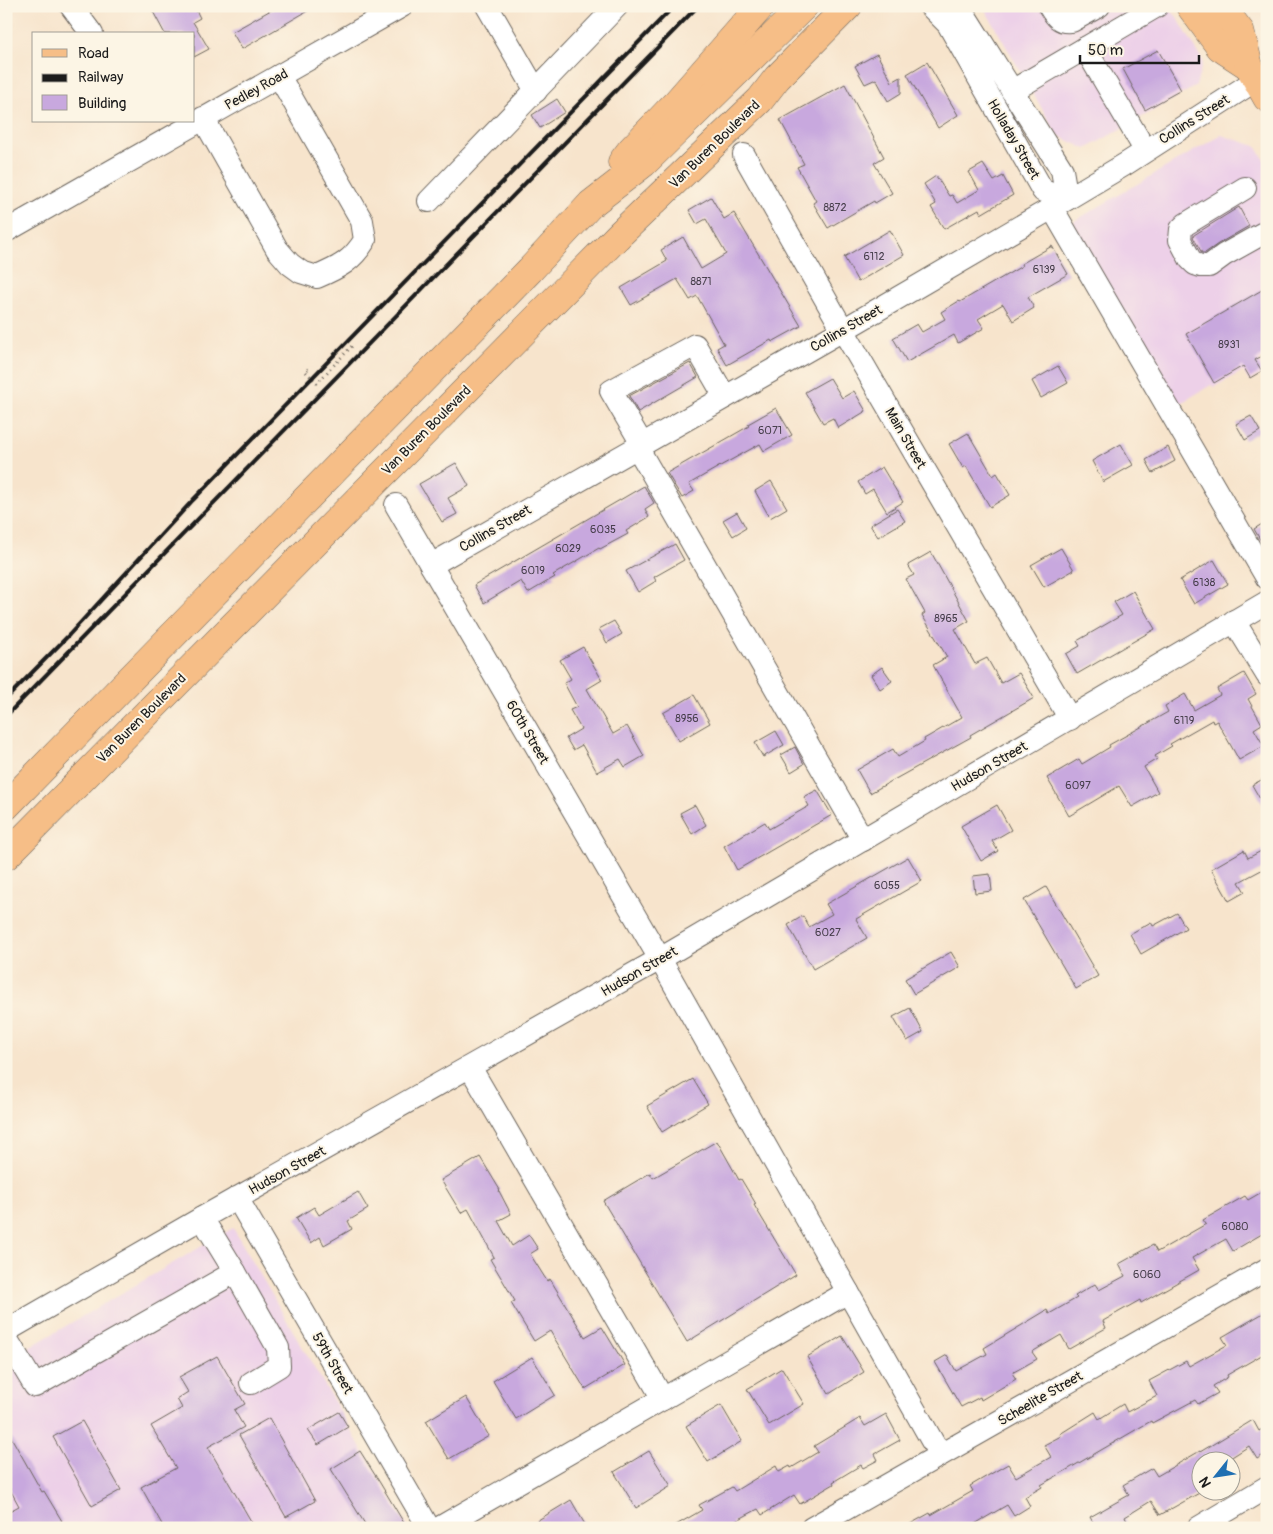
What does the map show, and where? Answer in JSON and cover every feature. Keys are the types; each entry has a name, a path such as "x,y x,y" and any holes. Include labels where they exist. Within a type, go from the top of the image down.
{"main road":[{"path":"6,806 530,270 591,204 631,150 677,102 761,6"},
{"path":"591,204 644,163 804,6"},
{"name":"Van Buren Boulevard","path":"6,856 620,234 760,100 777,78 848,6"},
{"path":"760,100 787,86 867,6"},
{"path":"1190,6 1220,47 1257,81"},
{"path":"1221,6 1236,19 1257,81"}],"street":[{"path":"72,6 91,32"},
{"name":"Pedley Road","path":"195,121 402,6"},
{"path":"487,6 536,91"},
{"path":"429,201 617,6"},
{"name":"Holladay Street","path":"930,6 948,24 1043,191 1059,203"},
{"name":"Holladay Street","path":"959,6 1062,170 1059,203"},
{"path":"1049,6 1060,21 1067,22 1099,6"},
{"path":"1012,91 1085,48 1130,13 1157,6"},
{"path":"1085,48 1145,150"},
{"path":"195,121 276,249 290,264 301,272 317,277 349,261 365,240 362,221 278,76"},
{"name":"Collins Street","path":"431,565 843,330 1124,165 1257,81"},
{"name":"Pedley Road","path":"6,231 193,122"},
{"name":"Main Street","path":"744,155 843,330 1070,719"},
{"path":"1245,188 1186,224 1180,229 1180,240 1190,259 1195,264 1209,266 1224,255 1267,231"},
{"path":"1059,203 1267,578"},
{"path":"725,397 695,345 611,391 639,446 863,840"},
{"name":"60th Street","path":"396,505 660,960 940,1455"},
{"name":"Hudson Street","path":"6,1331 237,1198 660,960 1267,602"},
{"path":"1234,621 1267,675"},
{"path":"470,1067 662,1399"},
{"name":"59th Street","path":"237,1198 429,1528"},
{"path":"202,1218 278,1348 279,1366 251,1383"},
{"name":"Scheelite Street","path":"812,1528 1267,1269"},
{"path":"6,1338 35,1386 235,1272"},
{"path":"439,1528 848,1292"},
{"path":"1198,1528 1267,1488"}],"path":[{"path":"308,368 305,372 317,383 353,345"}],"shaded area":[{"path":"983,6 1167,6 1177,17 1203,61 1196,86 1086,149 1057,135"},
{"path":"1221,135 1256,146 1267,164 1267,356 1259,361 1265,372 1249,381 1243,371 1214,387 1211,385 1176,406 1071,223"},
{"path":"233,1228 408,1528 6,1528 6,1361"}],"building":[{"path":"150,6 194,6 200,18 193,22 209,49 195,56 195,32 164,32"},
{"path":"278,6 316,6 242,49 232,32"},
{"path":"1158,50 1181,90 1145,110 1123,69"},
{"path":"877,54 892,82 901,77 901,93 888,101 876,79 865,84 855,66"},
{"path":"927,62 958,115 938,128 907,74"},
{"path":"845,84 884,157 874,163 892,193 875,203 874,201 828,228 813,203 816,201 797,167 804,164 780,120"},
{"path":"557,99 565,112 540,128 532,115"},
{"path":"983,164 994,181 1003,176 1013,195 981,214 979,209 944,229 931,207 936,204 924,184 936,176 949,196 952,195 957,203 979,190 969,172"},
{"path":"711,197 724,219 734,213 801,326 772,342 771,340 727,365 717,348 724,344 697,296 690,300 677,279 631,305 621,288 667,261 661,250 683,237 701,269 726,254 706,219 697,224 689,210"},
{"path":"1239,207 1249,226 1202,253 1193,237 1194,235"},
{"path":"890,230 904,255 858,282 844,257"},
{"path":"1052,246 1068,274 1028,297 1034,308 1013,321 1003,304 978,319 984,328 958,343 954,335 907,362 893,338 917,324 922,332 945,319 941,312 1022,266 1021,264"},
{"path":"1267,287 1267,353 1255,360 1262,371 1250,378 1243,366 1214,383 1186,334"},
{"path":"690,363 698,377 638,412 629,396"},
{"path":"1058,366 1068,383 1041,398 1032,381"},
{"path":"830,378 842,398 854,391 866,411 838,428 833,418 823,423 805,392"},
{"path":"776,408 792,435 764,451 760,444 722,465 689,484 694,491 682,498 667,473 749,426 748,424"},
{"path":"1251,416 1260,431 1245,440 1236,424"},
{"path":"968,433 993,476 997,473 1010,495 990,507 966,466 963,468 949,444"},
{"path":"1121,444 1133,465 1103,482 1092,461"},
{"path":"1168,447 1175,461 1153,473 1146,460"},
{"path":"456,463 469,486 448,498 457,514 442,522 419,484"},
{"path":"882,467 903,502 887,512 873,489 865,494 858,482"},
{"path":"771,481 787,508 770,518 755,491"},
{"path":"644,486 654,503 645,509 649,517 626,531 628,534 599,548 553,575 555,577 528,593 521,581 484,603 474,585"},
{"path":"897,509 905,521 878,537 870,525"},
{"path":"737,512 746,528 733,536 723,520"},
{"path":"1267,521 1267,547 1265,548 1254,529"},
{"path":"675,544 684,560 654,577 656,581 638,592 626,571"},
{"path":"1061,548 1074,570 1044,587 1031,565"},
{"path":"931,552 969,621 955,629 975,664 987,658 1001,683 1019,673 1034,698 970,735 971,737 870,793 857,770 893,749 898,757 962,717 933,665 947,657 922,615 925,613 906,579 914,575 908,565"},
{"path":"1214,560 1228,584 1194,604 1180,580"},
{"path":"1133,591 1155,629 1077,674 1066,654 1080,646 1077,641 1122,615 1114,602"},
{"path":"614,621 622,634 607,643 599,629"},
{"path":"583,647 602,680 587,689 613,734 627,726 644,756 625,767 620,759 597,772 582,745 573,750 566,738 581,729 570,710 577,707 564,683 571,679 560,660"},
{"path":"882,667 892,681 880,689 871,675"},
{"path":"1244,673 1256,694 1248,699 1262,724 1254,729 1264,746 1239,760 1217,721 1213,723 1212,720 1170,744 1172,746 1155,756 1157,759 1144,767 1158,792 1132,807 1119,786 1069,816 1047,778 1079,759 1082,764 1110,747 1109,745 1168,712 1165,706 1185,694 1194,710 1220,695 1217,689"},
{"path":"694,695 710,723 679,741 663,713"},
{"path":"776,731 784,745 763,757 755,743"},
{"path":"795,747 804,764 791,772 781,755"},
{"path":"1267,777 1267,811 1252,785"},
{"path":"817,790 832,815 737,870 724,846 765,822 769,829 809,806 804,797"},
{"path":"695,805 706,825 692,834 680,813"},
{"path":"997,805 1011,830 992,841 998,851 981,861 961,826"},
{"path":"1244,850 1248,858 1263,850 1267,857 1267,867 1239,882 1245,892 1229,901 1211,869"},
{"path":"908,857 922,881 856,919 867,938 813,969 788,925 803,916 809,927 832,914 826,904"},
{"path":"990,874 992,891 975,893 973,876"},
{"path":"1046,887 1098,976 1076,989 1024,900"},
{"path":"1177,913 1186,928 1141,954 1130,934 1151,922 1153,926"},
{"path":"951,952 960,967 914,994 905,979"},
{"path":"910,1008 923,1032 907,1041 893,1017"},
{"path":"693,1079 708,1104 662,1132 647,1106"},
{"path":"717,1141 739,1180 741,1179 756,1204 754,1205 796,1275 687,1342 603,1201 650,1173 653,1178"},
{"path":"480,1157 500,1190 511,1214 498,1221 512,1246 529,1235 538,1249 530,1254 547,1281 550,1279 585,1337 602,1327 625,1365 585,1389 550,1331 534,1341 511,1303 515,1301 490,1259 494,1257 468,1209 461,1213 441,1180"},
{"path":"1267,1189 1267,1231 1233,1251 1226,1239 1192,1258 1199,1270 1141,1303 1140,1300 1103,1321 1106,1328 1069,1349 1061,1335 1032,1352 1037,1359 1012,1373 1016,1379 981,1400 980,1397 961,1407 935,1362 947,1355 956,1371 987,1354 984,1348 1047,1310 1049,1314 1077,1298 1075,1296 1095,1284 1099,1290 1125,1276 1119,1264 1153,1245 1157,1252 1206,1224 1203,1220 1245,1196 1248,1200"},
{"path":"358,1192 368,1209 348,1221 352,1229 324,1245 320,1237 311,1243 296,1218 314,1207 319,1215"},
{"path":"1267,1311 1267,1352 1227,1375 1228,1377 1213,1386 1218,1393 1198,1404 1195,1400 1152,1423 1151,1421 1041,1485 1042,1487 1025,1497 1030,1506 1014,1516 1007,1505 968,1528 903,1528 930,1513 931,1515 973,1491 970,1486 1008,1464 1016,1477 1051,1457 1044,1445 1061,1436 1060,1434 1095,1412 1099,1419 1123,1404 1127,1412 1157,1396 1149,1381 1186,1361 1189,1366 1227,1345 1222,1337"},
{"path":"842,1336 864,1372 829,1394 807,1357"},
{"path":"217,1356 245,1404 234,1410 244,1427 208,1447 255,1528 164,1528 141,1487 176,1468 151,1426 182,1408 177,1399 188,1392 179,1377"},
{"path":"532,1357 555,1395 516,1419 493,1381"},
{"path":"782,1368 804,1404 769,1425 747,1389"},
{"path":"466,1397 489,1436 449,1459 426,1421"},
{"path":"721,1405 742,1441 708,1462 686,1426"},
{"path":"339,1412 348,1427 318,1445 308,1430"},
{"path":"886,1414 900,1440 875,1454 878,1460 863,1468 861,1465 800,1504 794,1495 762,1515 758,1509 732,1523 735,1528 671,1528 702,1510 699,1505 732,1487 735,1491 776,1466 779,1472 790,1466 791,1468 818,1452 814,1446 860,1418 865,1426"},
{"path":"269,1418 315,1501 286,1517 239,1435"},
{"path":"1253,1420 1259,1431 1267,1426 1267,1453 1257,1459 1249,1446 1240,1452 1200,1452"},
{"path":"82,1421 121,1490 92,1506 53,1437"},
{"path":"6,1428 42,1492 44,1491 62,1521 50,1528 6,1528 6,1513 19,1506 6,1482"},
{"path":"360,1451 407,1528 367,1528 331,1469"},
{"path":"649,1451 671,1486 636,1508 614,1472"},
{"path":"1190,1457 1190,1498 1160,1515 1151,1501 1125,1517 1130,1528 1096,1528 1090,1517 1129,1495 1123,1485 1152,1468 1157,1476"},
{"path":"571,1500 587,1528 525,1528"}],"railway":[{"path":"6,699 69,635 193,500 674,6"},
{"path":"6,716 698,6"}]}
